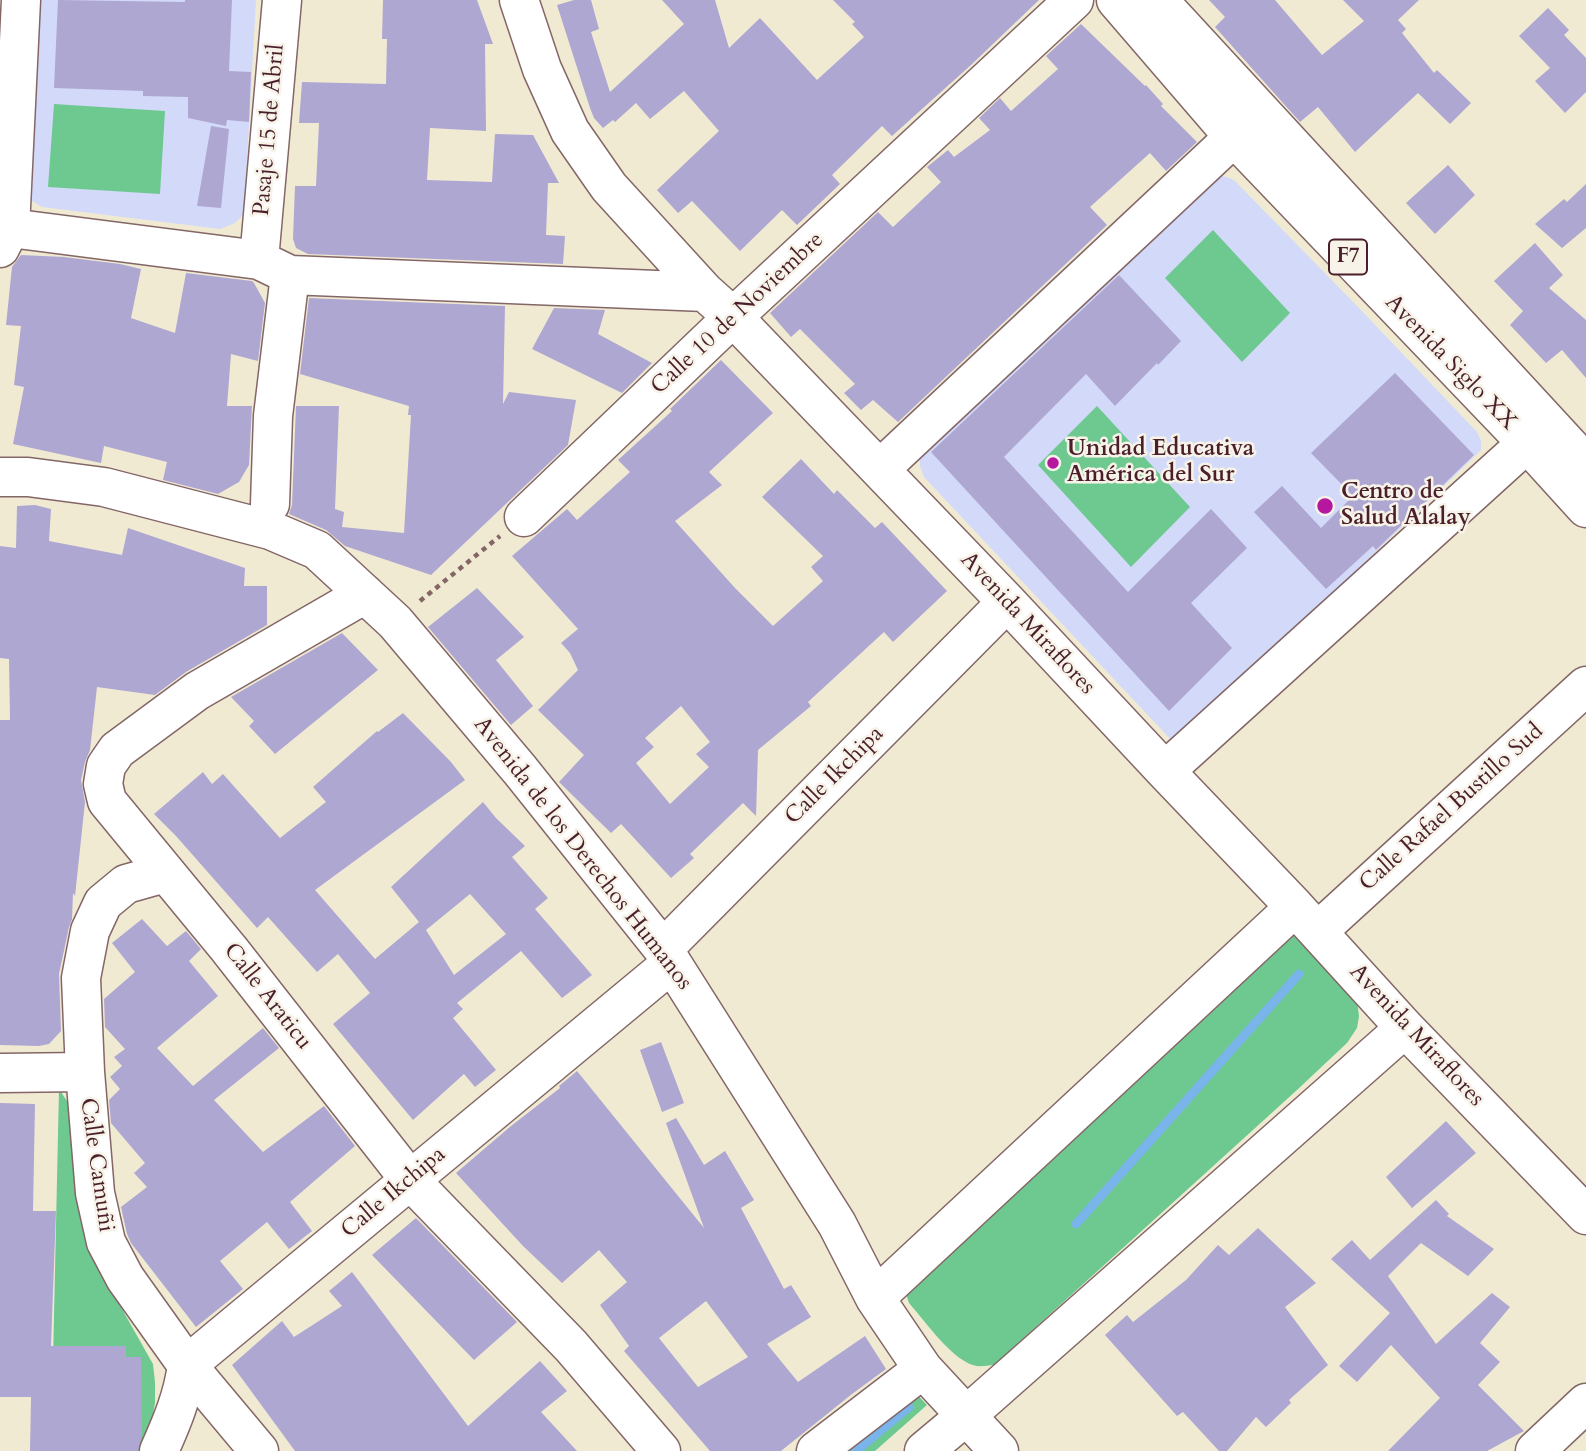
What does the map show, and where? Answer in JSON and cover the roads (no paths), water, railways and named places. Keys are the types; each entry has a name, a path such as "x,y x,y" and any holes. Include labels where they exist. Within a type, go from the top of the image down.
{"main road":[{"path":"22,0 5,238 274,268 705,292"},
{"name":"Pasaje 15 de Abril","path":"270,504 282,0"},
{"name":"Avenida Miraflores","path":"519,0 542,69 570,131 609,187 705,292 733,317 1007,602 1307,919 1405,1028 1586,1215"},
{"name":"Calle 10 de Noviembre","path":"524,517 733,317 1074,0"},
{"name":"Avenida Siglo XX","path":"1116,0 1234,137 1586,508"},
{"name":"Avenida Siglo XX","path":"1158,0 1586,464"},
{"path":"880,469 1234,137"},
{"path":"1165,771 1527,443"},
{"name":"Avenida de los Derechos Humanos","path":"0,477 28,477 104,487 270,530 317,550 395,622 520,770 667,956 837,1224 875,1298 923,1369 999,1451"},
{"name":"Calle Araticu","path":"365,594 197,691 117,750 106,766 104,775 107,801 229,949 410,1180 571,1346 661,1451"},
{"name":"Calle Ikchipa","path":"187,1365 410,1180 667,956 1007,602"},
{"name":"Calle Rafael Bustillo Sud","path":"875,1298 1307,919 1586,686"},
{"name":"Calle Camuñi","path":"165,873 126,884 103,903 90,931 81,978 85,1072 95,1193 106,1242 125,1278 187,1365 259,1451"},
{"path":"924,1451 1405,1028"},
{"path":"0,1073 85,1072"},
{"path":"159,1451 178,1407 185,1385 187,1365"},
{"path":"816,1451 923,1369"},
{"path":"1535,1451 1586,1403"}],"waterway":[{"path":"1076,1224 1299,974"},
{"path":"856,1451 909,1407"}],"place":[{"name":"Unidad Educativa América del Sur","path":"1053,463"},
{"name":"Centro de Salud Alalay","path":"1325,506"}]}
